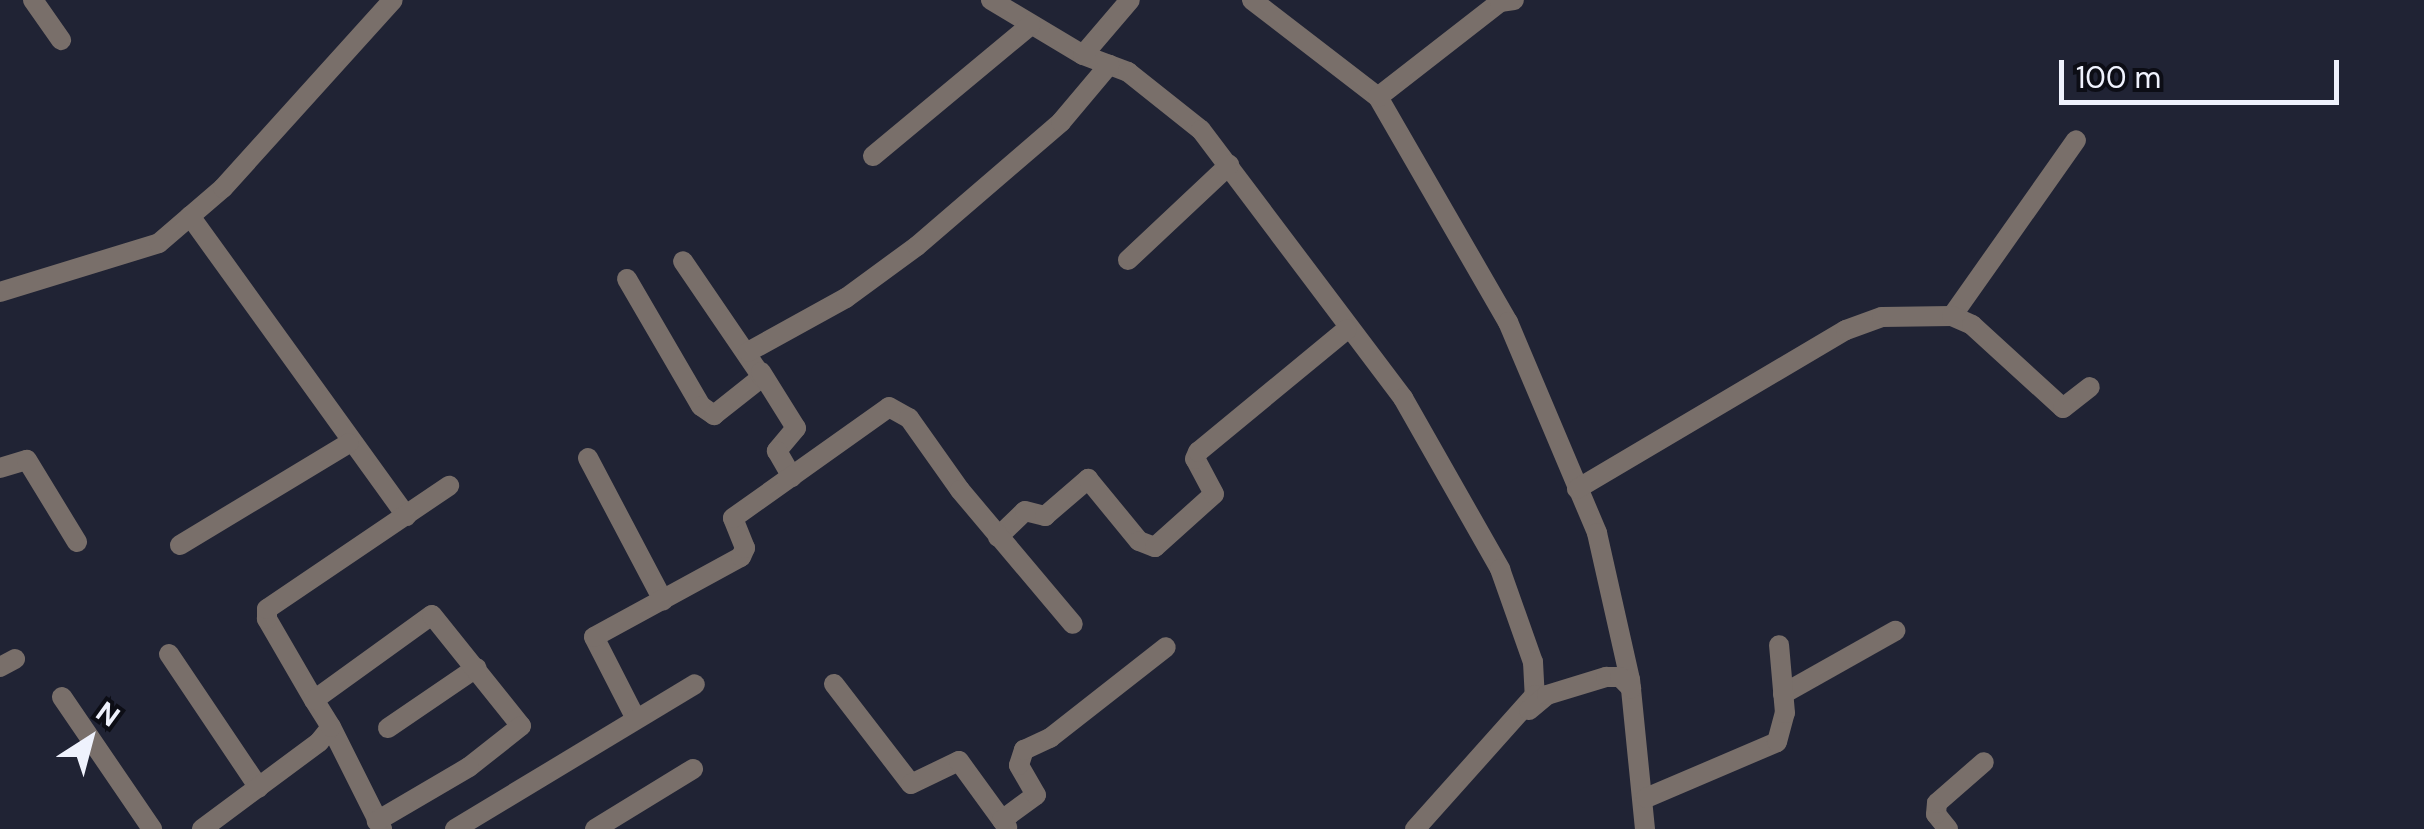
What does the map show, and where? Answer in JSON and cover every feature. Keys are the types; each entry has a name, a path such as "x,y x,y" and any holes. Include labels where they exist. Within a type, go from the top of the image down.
{"street":[{"path":"33,0 61,40"},
{"path":"991,0 1082,55 1109,65 1201,130 1403,398 1500,569 1533,662 1535,695 1524,714"},
{"path":"1082,55 1130,0"},
{"path":"1252,0 1378,97 1508,322 1597,533 1632,688 1646,798 1645,829"},
{"path":"1378,97 1500,2 1514,0"},
{"path":"0,292 159,243 190,216 381,5"},
{"path":"873,156 1031,25"},
{"path":"748,352 846,298 917,246 1061,122 1109,65"},
{"path":"1952,316 2076,140"},
{"path":"1128,260 1228,165"},
{"path":"190,216 349,443 406,516"},
{"path":"684,261 796,428 777,451 792,477"},
{"path":"627,279 710,414 757,387 761,372"},
{"path":"1578,490 1846,330 1882,316 1952,316 1993,340 2063,408 2090,386"},
{"path":"998,537 1024,511 1045,516 1088,479 1138,541 1155,547 1214,494 1195,460 1198,452 1348,328"},
{"path":"636,719 594,638 744,554 733,518 878,413 898,409 998,537 1073,624"},
{"path":"180,546 349,443"},
{"path":"0,468 18,457 27,460 77,542"},
{"path":"588,458 663,600"},
{"path":"314,700 432,614 520,726 518,734 379,825 331,727 314,700 266,619 267,609 449,486"},
{"path":"1783,694 1895,632"},
{"path":"1646,798 1778,742 1783,694 1779,646"},
{"path":"834,684 911,784 958,761 1005,824 1036,795 1019,765 1024,750 1050,738 1166,647"},
{"path":"170,654 258,788"},
{"path":"388,728 476,668"},
{"path":"1414,829 1524,714 1547,696 1606,677 1620,677 1632,688"},
{"path":"456,829 695,684"},
{"path":"62,697 152,829"},
{"path":"202,829 331,727"},
{"path":"1948,829 1936,814 1937,803 1984,762"},
{"path":"595,829 693,769"}]}
